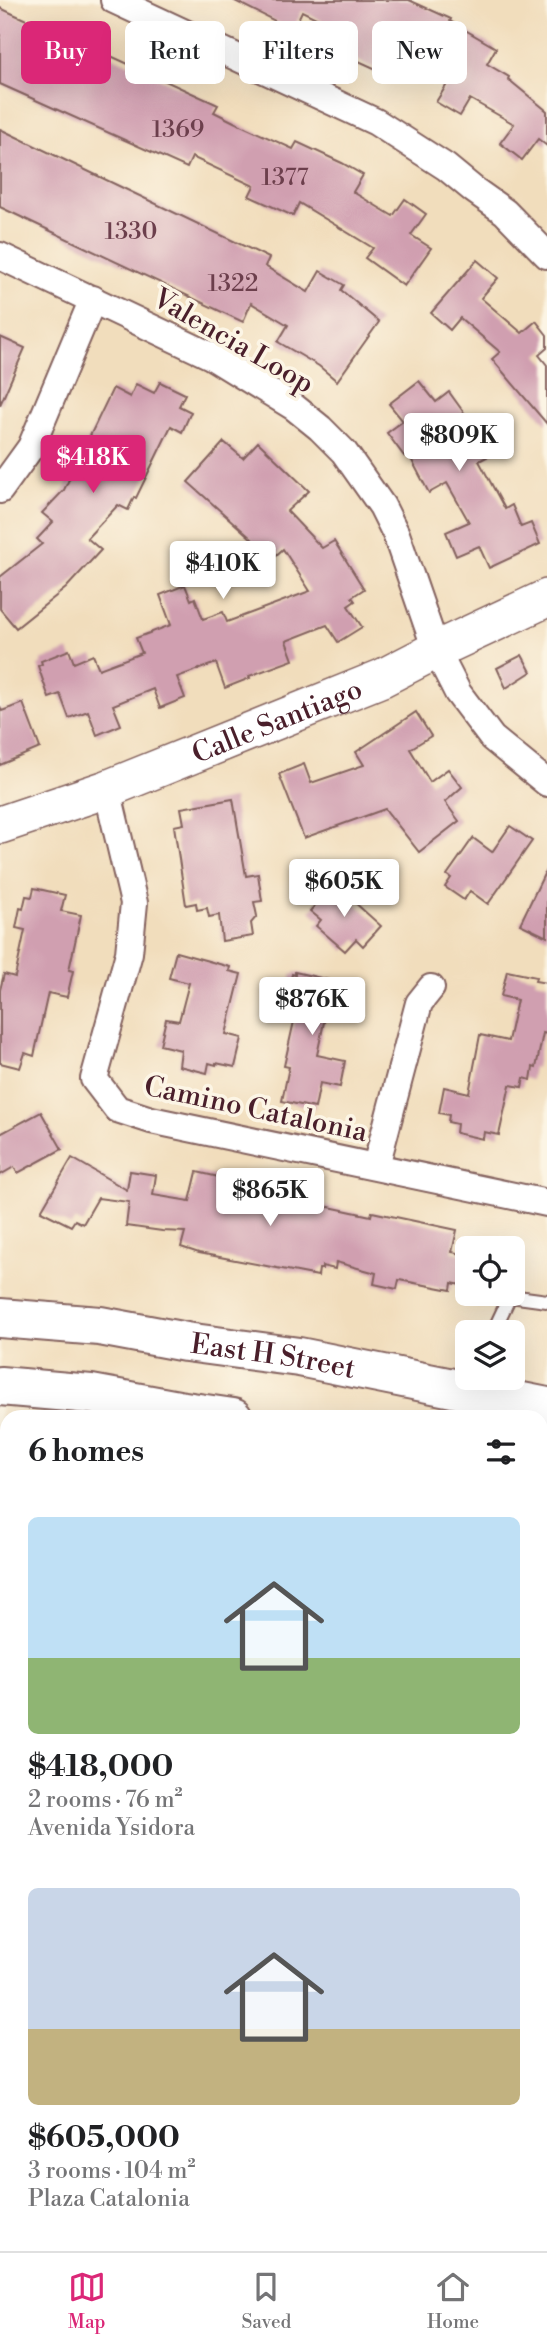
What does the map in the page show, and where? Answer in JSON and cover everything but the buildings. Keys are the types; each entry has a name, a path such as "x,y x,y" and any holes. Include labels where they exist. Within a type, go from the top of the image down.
{"main road":[{"name":"East H Street","path":"0,1318 100,1326 186,1342 455,1381"},
{"path":"0,1386 92,1394 160,1410"},
{"name":"East H Street","path":"498,1390 547,1407"}],"street":[{"path":"114,0 376,121 446,167 505,212 547,255"},
{"name":"Valencia Loop","path":"0,256 211,356 294,407 334,441 365,479 391,524 436,650 458,693 492,738 547,783"},
{"path":"0,490 31,447 93,299"},
{"name":"Calle Santiago","path":"0,825 107,789 382,678 547,598"},
{"name":"Camino Catalonia","path":"107,789 134,903 129,953 94,1079 117,1109 152,1120 547,1203"},
{"path":"376,1166 419,1003 431,988"}],"lane":[{"path":"499,1320 510,1296 547,1301"}]}
